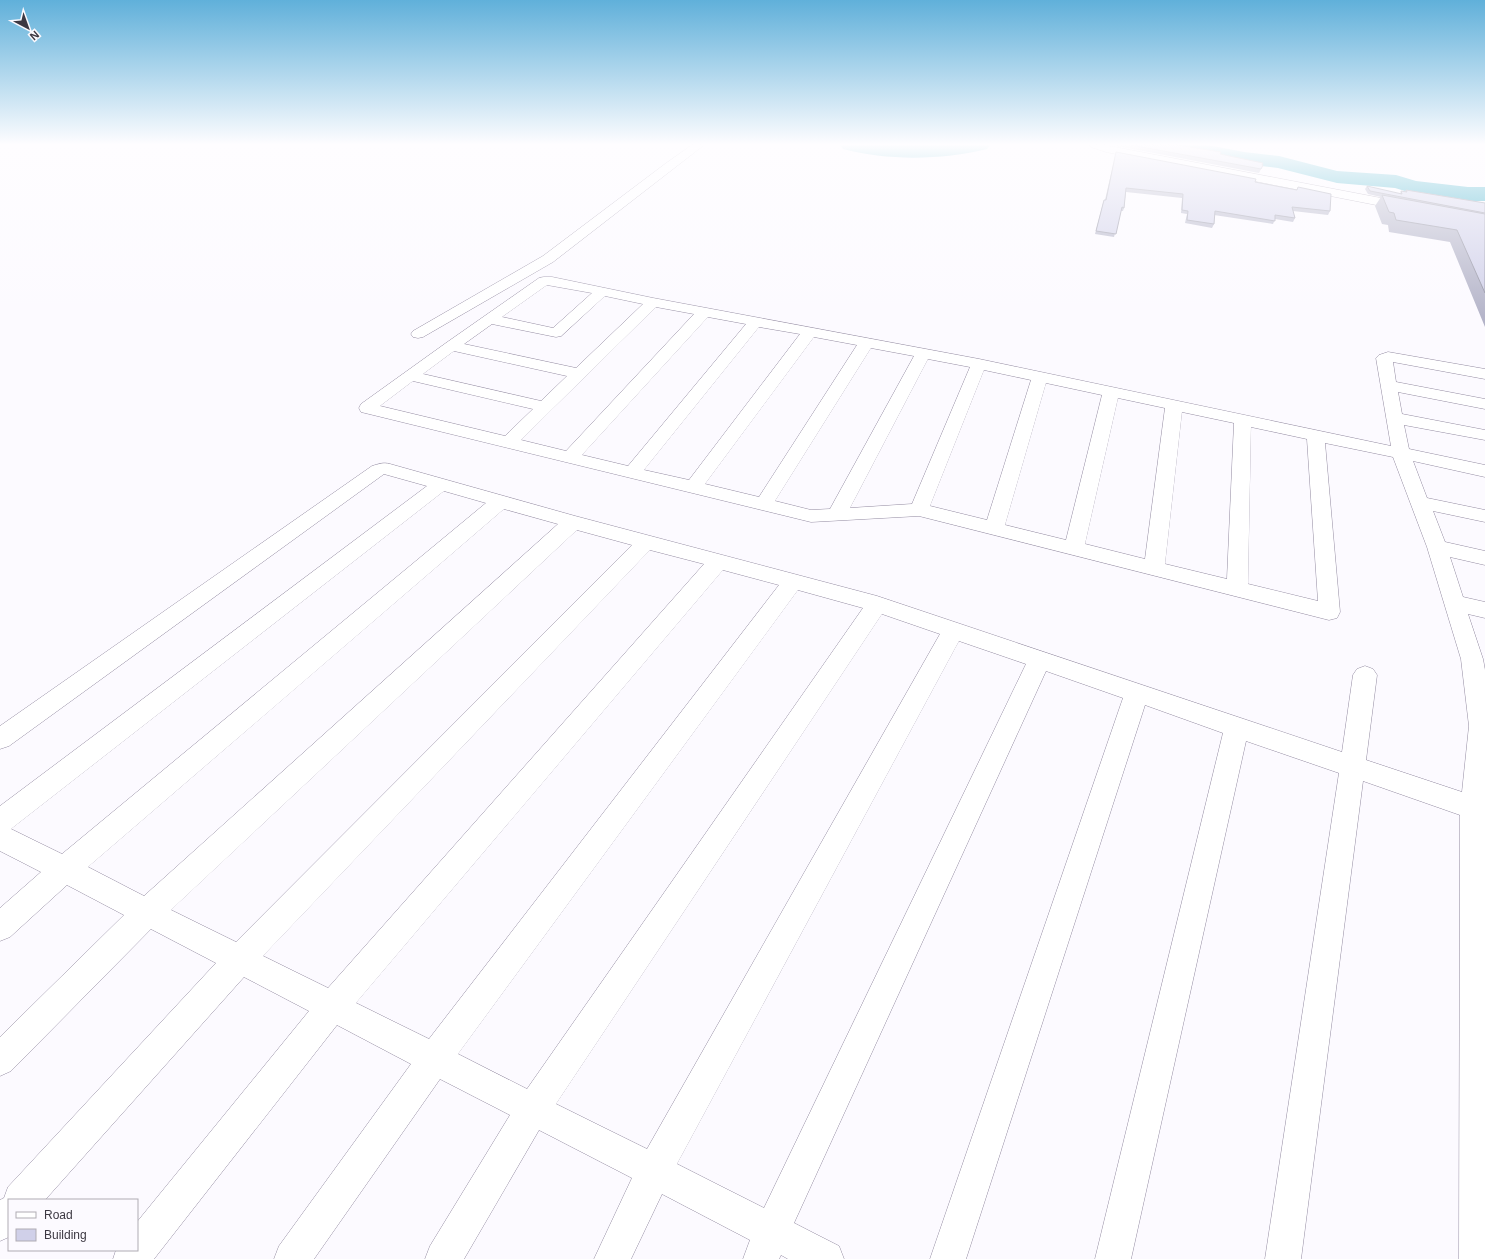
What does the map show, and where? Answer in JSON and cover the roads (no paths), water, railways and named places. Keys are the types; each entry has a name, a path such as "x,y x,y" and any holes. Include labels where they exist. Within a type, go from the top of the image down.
{"street":[{"path":"418,334 548,260 620,204"},
{"path":"1393,204 1415,208"},
{"path":"1316,436 1329,612 919,510 811,516 367,408 451,346 544,281 552,281 754,322 979,364 1485,471"},
{"path":"489,319 556,333 602,292"},
{"path":"508,443 653,302"},
{"path":"569,458 704,312"},
{"path":"632,473 754,322"},
{"path":"693,488 810,332"},
{"path":"763,505 866,343"},
{"path":"451,346 579,374"},
{"path":"836,515 923,353"},
{"path":"1480,1252 1479,810 1483,726 1479,661 1454,603 1437,547 1401,454 1384,358 1485,374"},
{"path":"919,510 979,364"},
{"path":"411,376 544,407"},
{"path":"994,528 1040,377"},
{"path":"1389,385 1485,404"},
{"path":"1074,548 1111,392"},
{"path":"1154,568 1174,406"},
{"path":"1394,418 1485,435"},
{"path":"1237,589 1243,420"},
{"path":"0,739 378,470 388,468 573,522 876,604 1479,810"},
{"path":"0,822 442,484"},
{"path":"0,927 64,870 501,501"},
{"path":"1419,502 1485,516"},
{"path":"0,1060 148,912 573,522"},
{"path":"22,1199 240,959 646,542"},
{"path":"1437,547 1485,558"},
{"path":"138,1250 332,1006 718,561"},
{"path":"292,1259 434,1058 793,581"},
{"path":"1454,603 1485,610"},
{"path":"443,1259 533,1109 876,604"},
{"path":"612,1259 654,1171 954,630"},
{"path":"767,1245 1040,659"},
{"path":"1283,1259 1364,675"},
{"path":"948,1259 1137,693"},
{"path":"1113,1259 1237,727"},
{"path":"0,837 654,1171 767,1245 826,1259"},
{"path":"0,1223 8,1215"},
{"path":"131,1259 137,1251"}]}
